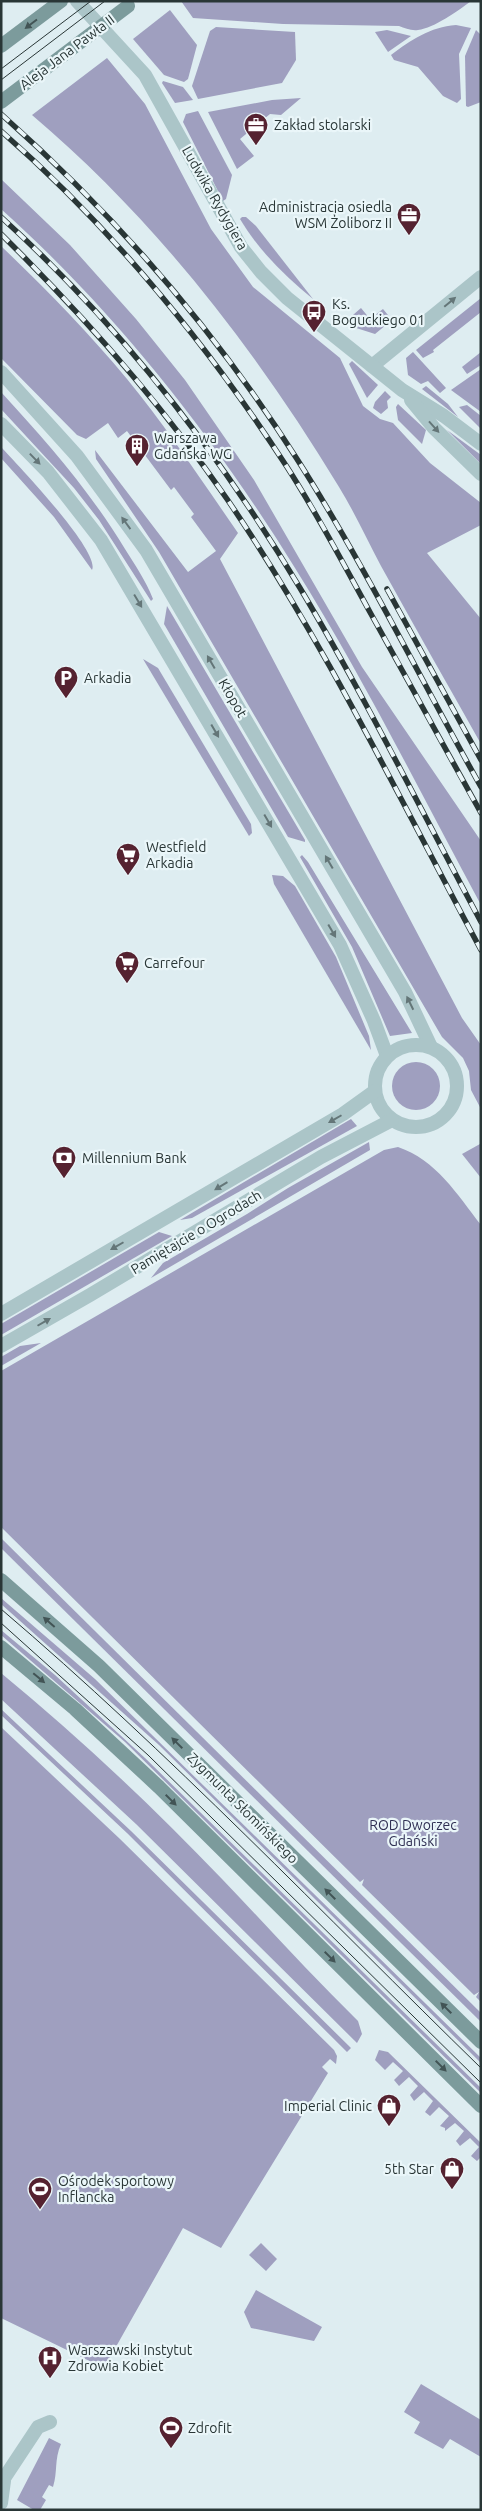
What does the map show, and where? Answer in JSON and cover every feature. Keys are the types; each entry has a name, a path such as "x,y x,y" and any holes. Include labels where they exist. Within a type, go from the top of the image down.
{"main road":[{"path":"1,46 61,1"},
{"name":"Aleja Jana Pawła II","path":"1,102 131,3"},
{"name":"Zygmunta Słomińskiego","path":"1,1580 99,1666 481,2042"},
{"path":"1,1647 75,1709 152,1780 481,2106"}],"street":[{"name":"Ludwika Rydygiera","path":"77,1 145,76 241,247 261,272 287,298 402,390 444,416 481,444"},
{"path":"372,366 481,277"},
{"name":"Kłopot","path":"1,372 76,456 146,550 400,984 431,1047"},
{"name":"Ludwika Rydygiera","path":"402,390 434,428 481,474"},
{"path":"1,424 48,472 101,540 340,945 374,1022 386,1056"},
{"path":"413,1044 431,1047 447,1058 456,1075 458,1090 455,1101 448,1113 438,1121 426,1126 408,1127 392,1120 379,1106 374,1091 375,1081 380,1065 386,1056 401,1047 413,1044"},
{"name":"Pamiętajcie o Ogrodach","path":"1,1314 343,1114 374,1091"},
{"name":"Pamiętajcie o Ogrodach","path":"1,1346 321,1157 392,1120"},
{"path":"1,2502 2,2482 38,2426 50,2422"}],"green space":[{"path":"181,1 471,1 438,23 424,29 415,30 399,26 283,24 193,18"},
{"path":"170,10 197,45 188,79 184,82 164,75 133,39"},
{"path":"456,25 471,28 459,54 461,99 457,103 443,96 418,67 394,60 391,55 429,31"},
{"path":"216,27 295,32 296,60 282,83 198,99 192,86 210,31"},
{"path":"387,30 411,36 388,52 375,32"},
{"path":"476,30 481,35 481,102 468,107 466,106 465,56"},
{"path":"107,58 145,104 211,229 253,287 340,358 363,406 380,419 393,423 430,463 481,503 481,525 427,553 481,619 481,744 381,566 345,497 273,385 238,336 161,242 77,155 32,115"},
{"path":"163,81 183,87 193,100 175,103 162,83"},
{"path":"301,98 281,115 270,114 240,139 254,156 237,169 208,112 272,100"},
{"path":"198,111 232,175 226,199 223,201 183,122 186,114"},
{"path":"1,179 70,245 136,319 185,380 254,480 362,667 481,841 481,905 344,651 264,519 197,424 123,333 84,290 1,209"},
{"path":"246,217 256,226 313,299 292,281 255,242 240,219"},
{"path":"1,246 66,311 127,379 170,436 238,533 220,559 462,1018 481,1045 481,1109 471,1090 469,1071 463,1058 442,1037 159,552 96,459 95,450 188,572 216,551 191,517 194,514 174,487 171,490 127,431 118,438 108,423 86,439 77,435 1,358"},
{"path":"481,298 481,312 433,350 434,352 423,358 416,350"},
{"path":"361,308 370,319 383,309 392,320 375,334 350,326 346,321"},
{"path":"413,352 446,388 440,393 428,381 421,384 408,375 406,358"},
{"path":"481,352 481,365 467,374 462,367"},
{"path":"352,361 378,385 367,398 349,364"},
{"path":"481,369 481,412 451,390"},
{"path":"426,386 448,404 458,417 422,389"},
{"path":"385,391 391,397 387,401 388,408 381,414 373,408 375,402"},
{"path":"1,392 51,448 97,507 144,579 153,599 151,601 99,520 74,488 1,409"},
{"path":"398,404 426,430 422,444 398,420 396,407"},
{"path":"467,405 481,416 481,429 459,407"},
{"path":"447,430 481,455 481,464"},
{"path":"1,447 56,508 71,528 91,560 92,570 54,517 1,458"},
{"path":"167,606 305,842 288,837 164,624"},
{"path":"143,659 158,668 251,824 252,833 249,836"},
{"path":"302,855 412,1033 390,1036 352,947 300,857"},
{"path":"272,875 283,876 295,886 336,957 369,1036 371,1050 274,884"},
{"path":"416,1062 425,1064 433,1069 438,1077 440,1086 438,1095 433,1103 425,1108 416,1110 407,1108 399,1103 394,1095 392,1086 394,1077 399,1069 407,1064"},
{"path":"351,1119 357,1126 192,1218 180,1220"},
{"path":"369,1142 370,1150 151,1278 163,1263"},
{"path":"481,1145 481,1178 462,1154"},
{"name":"ROD Dworzec Gdański","path":"398,1147 424,1160 435,1169 481,1225 481,2002 476,1997 479,1992 474,1995 362,1885 364,1879 360,1882 1,1527 1,1371 384,1150"},
{"path":"159,1232 172,1236 1,1335 1,1324"},
{"path":"41,1343 1,1366 1,1357 20,1346"},
{"path":"1,1538 481,2013 481,2022 1,1548"},
{"path":"1,1598 95,1679 481,2058 481,2063 159,1745 1,1604"},
{"path":"1,1630 55,1675 145,1758 481,2088 481,2093 125,1742 1,1635"},
{"path":"1,1673 115,1773 222,1879 306,1969 358,2021 362,2034 357,2043 136,1824 1,1699"},
{"path":"1,1709 131,1831 351,2048 347,2052 127,1833 1,1715"},
{"path":"1,1727 120,1839 334,2050 337,2056 336,2064 330,2059 322,2067 328,2073 221,2248 183,2228 104,2368 1,2318"},
{"path":"379,2050 388,2052 481,2143 481,2157 477,2161 471,2156 479,2147 470,2138 460,2146 456,2141 464,2131 455,2123 445,2131 445,2128 440,2126 449,2116 439,2107 430,2116 425,2112 433,2101 424,2092 414,2101 410,2095 418,2086 409,2077 399,2086 394,2080 403,2071 393,2062 385,2070 375,2060"},
{"path":"261,2243 277,2259 266,2271 249,2255"},
{"path":"256,2290 322,2327 314,2341 251,2328 244,2312"},
{"path":"421,2384 481,2420 481,2457 450,2439 443,2449 414,2433 420,2422 404,2412"},
{"path":"49,2438 61,2444 53,2487 49,2485 42,2497 46,2500 40,2510 34,2510 17,2500"}],"tram line":[{"path":"1,69 91,1"},
{"path":"1,80 105,1"},
{"path":"1,1609 64,1664 185,1777 481,2068"},
{"path":"1,1623 148,1755 481,2083"}],"railway":[{"path":"1,114 84,192 161,276 232,365 265,411 297,459 345,539 481,787"},
{"path":"1,131 81,207 156,289 191,332 256,421 287,467 320,522 481,813"},
{"path":"1,217 86,301 126,345 201,439 236,488 269,538 324,629 481,922"},
{"path":"1,234 62,296 120,361 176,429 227,499 296,608 328,664 481,950"},
{"path":"387,589 481,760"}],"place":[{"name":"Zakład stolarski","path":"256,146"},
{"name":"Administracja osiedla WSM Żoliborz II","path":"409,236"},
{"name":"Ks. Boguckiego 01","path":"314,333"},
{"name":"Warszawa Gdańska WG","path":"137,467"},
{"name":"Arkadia","path":"66,699"},
{"name":"Westfield Arkadia","path":"128,876"},
{"name":"Carrefour","path":"127,984"},
{"name":"Millennium Bank","path":"64,1179"},
{"name":"Imperial Clinic","path":"389,2127"},
{"name":"5th Star","path":"452,2190"},
{"name":"Ośrodek sportowy Inflancka","path":"40,2210"},
{"name":"Warszawski Instytut Zdrowia Kobiet","path":"50,2379"},
{"name":"Zdrofit","path":"171,2449"}]}
